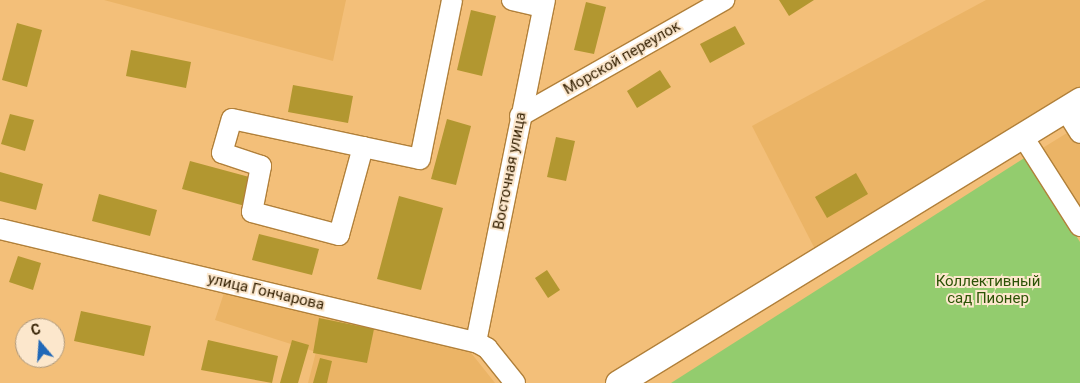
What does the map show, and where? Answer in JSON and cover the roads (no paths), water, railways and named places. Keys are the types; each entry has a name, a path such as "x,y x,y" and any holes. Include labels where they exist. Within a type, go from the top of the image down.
{"main road":[{"path":"618,383 1073,104"}],"street":[{"path":"363,147 339,236 252,212 261,166 222,153 232,119 420,159 452,0"},
{"path":"512,0 544,4"},
{"name":"Морской переулок","path":"520,116 724,0"},
{"name":"Восточная улица","path":"476,342 544,4"},
{"path":"1073,104 1080,133"},
{"path":"1022,135 1080,226"},
{"name":"улица Гончарова","path":"0,229 476,342 487,348 515,383"}],"park label":[{"name":"Коллективный сад Пионер","path":"988,290"}]}
